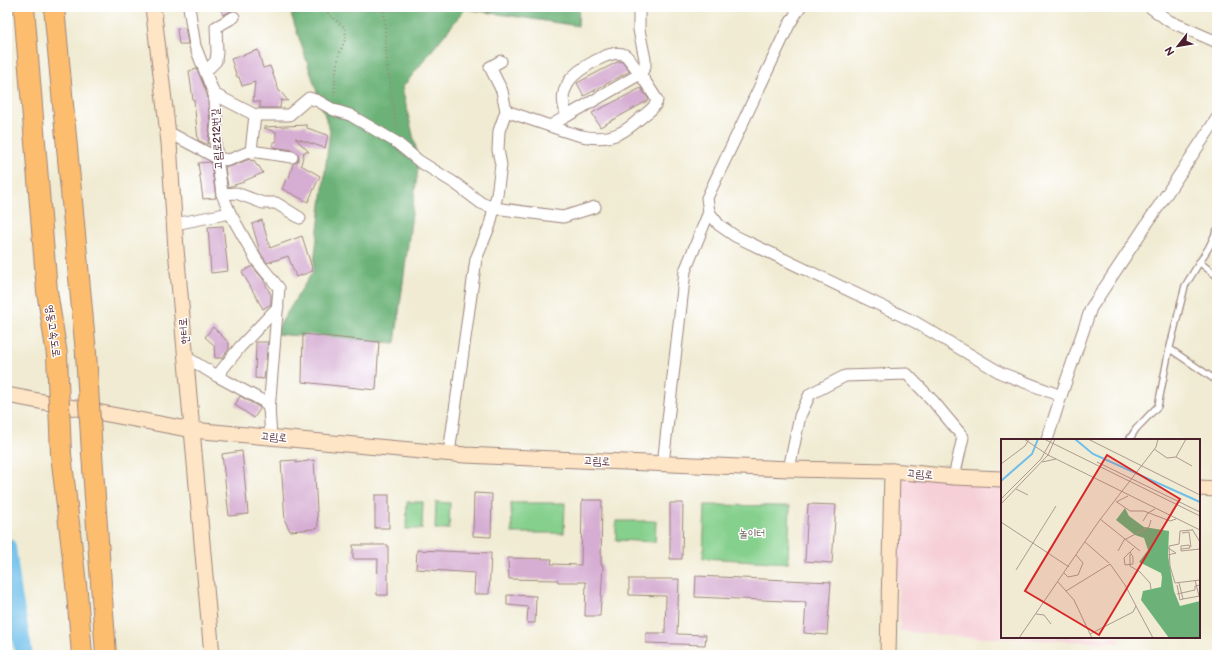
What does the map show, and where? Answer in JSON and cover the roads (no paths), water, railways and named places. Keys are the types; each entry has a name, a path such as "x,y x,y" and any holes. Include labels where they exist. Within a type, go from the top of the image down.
{"highway":[{"name":"영동고속도로","path":"24,7 47,290 57,355 61,454 77,594 82,655"},
{"path":"54,7 86,353 106,655"}],"street":[{"name":"한터로","path":"153,7 168,132 212,655"},
{"name":"고림로212번길","path":"189,7 195,46 214,94 217,121 215,142 222,194 230,213 257,261 279,288 269,410 271,437"},
{"path":"550,126 640,74 645,67 645,59 639,30 639,7"},
{"path":"800,7 789,25 707,198 709,212 719,225 735,236 915,322 1001,373 1061,396"},
{"path":"1150,7 1169,21 1217,42"},
{"path":"206,71 216,61 216,27 234,17"},
{"path":"506,111 580,136 608,137 621,133 636,122 654,107 656,100 654,94 626,55 619,53 609,55 582,69 570,81 564,92 563,104 567,116"},
{"path":"449,453 476,259 490,225 497,195 501,165 498,150 499,131 506,111 502,91 490,67 501,62"},
{"path":"214,94 255,115 289,115 309,98 318,101 334,110 350,115 400,146 419,161 456,184 480,203 494,208 563,217 595,207"},
{"path":"251,150 255,115"},
{"path":"1047,439 1091,308 1217,118"},
{"path":"168,132 217,158 229,160 251,150 292,157"},
{"path":"222,194 236,193 263,203 276,203 300,218"},
{"path":"663,464 685,271 709,212"},
{"path":"175,224 230,213"},
{"path":"217,376 240,347 278,307"},
{"path":"186,357 217,376 264,401 269,410"},
{"path":"789,469 800,416 810,394 845,376 907,374 933,401 963,437 954,477"},
{"name":"고림로","path":"12,395 192,430 449,453 663,464 892,471 954,477 1001,479"},
{"path":"888,655 892,471"},
{"path":"1200,488 1217,489"}],"lane":[{"path":"1130,439 1136,429 1158,406 1185,286 1217,230"},
{"path":"1200,262 1217,276"},
{"path":"1170,349 1217,382"}],"waterway":[{"path":"7,547 13,595 24,655"}],"park label":[{"name":"놀이터","path":"752,533"}]}
